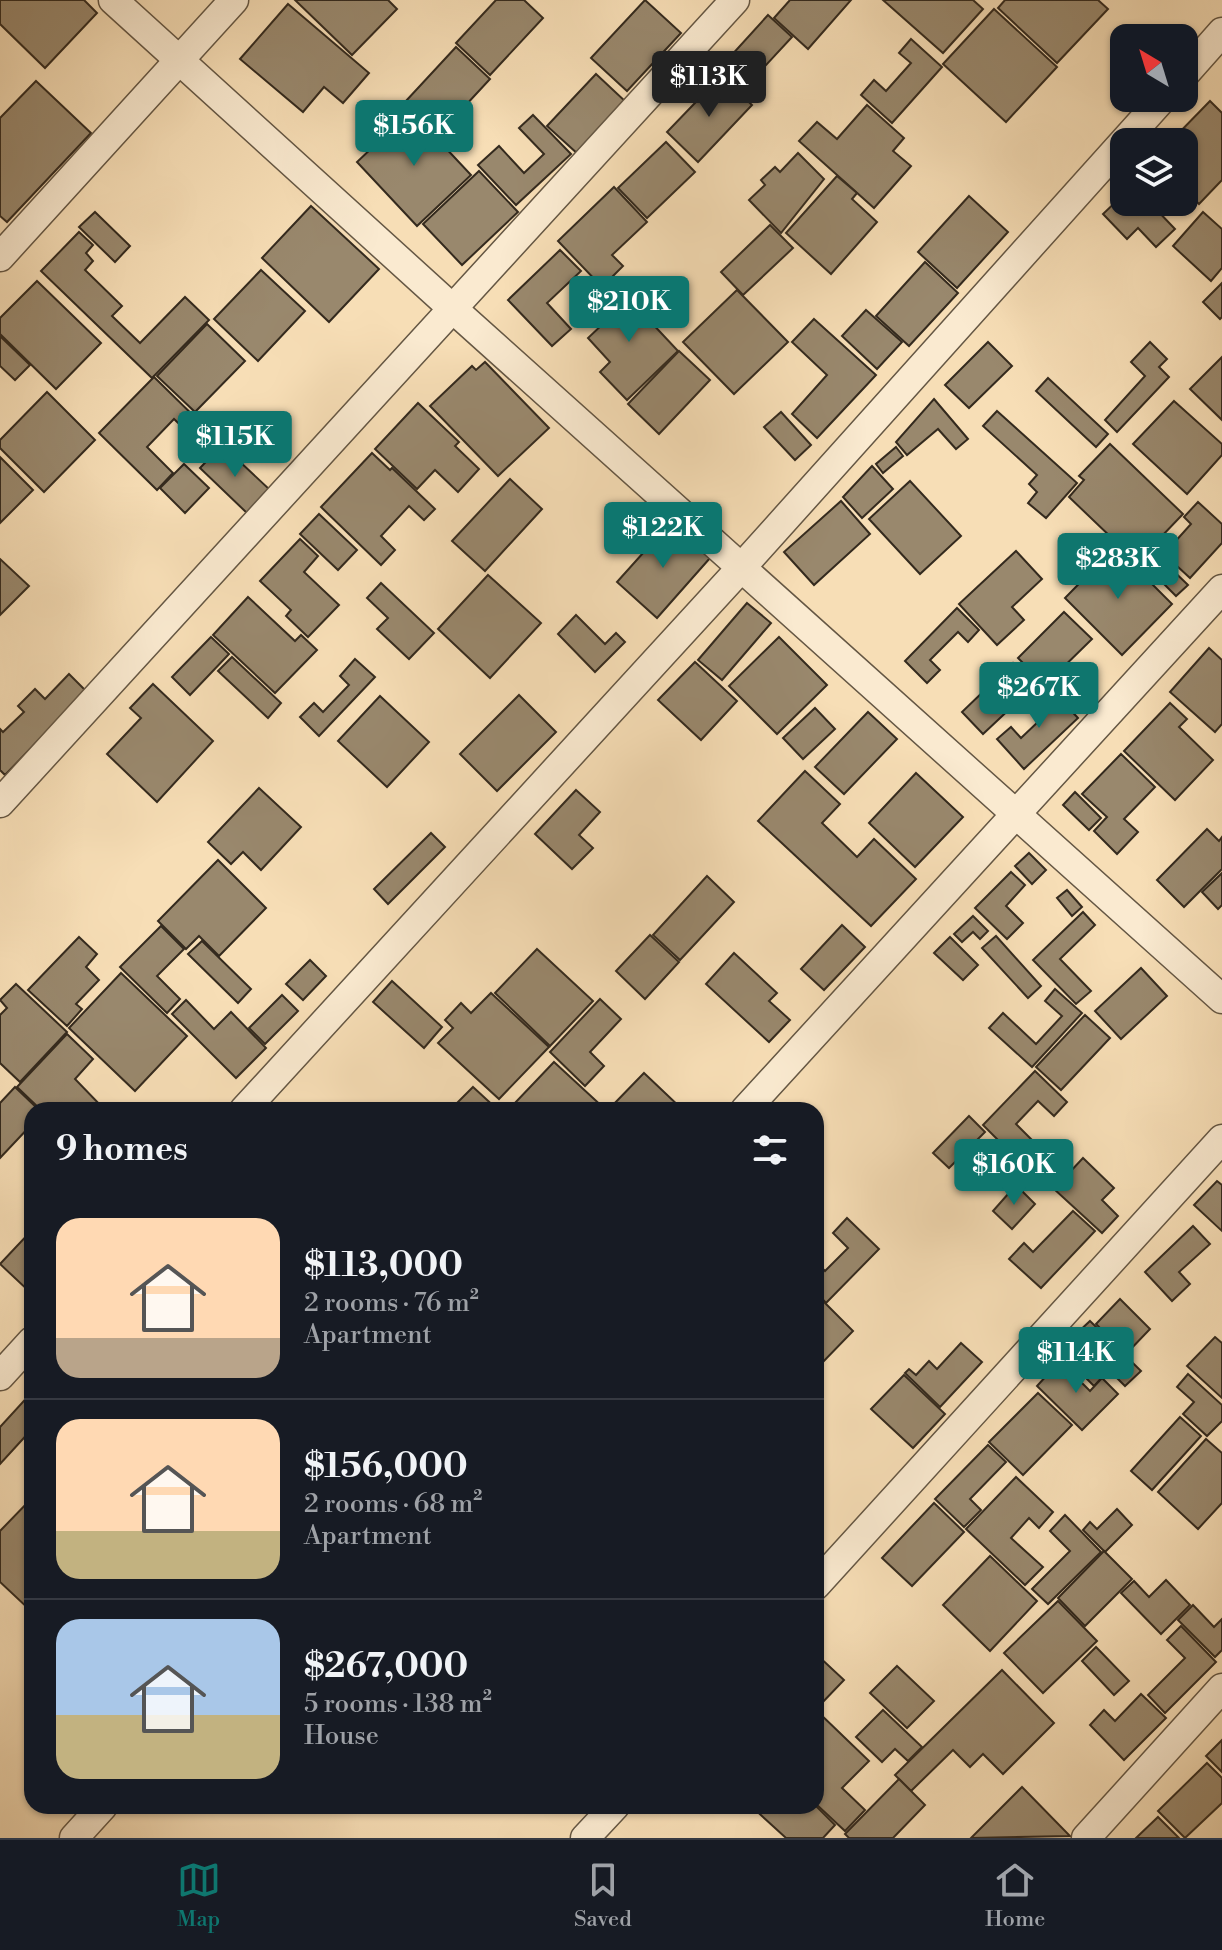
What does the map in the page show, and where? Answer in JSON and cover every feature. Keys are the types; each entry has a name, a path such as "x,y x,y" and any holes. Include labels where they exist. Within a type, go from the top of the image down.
{"street":[{"path":"113,0 1222,999"},
{"path":"0,257 234,0"},
{"path":"0,803 735,0"},
{"path":"1198,59 1222,32"},
{"path":"251,1102 741,568 1150,112"},
{"path":"752,1102 1222,589"},
{"path":"824,1576 1222,1139"},
{"path":"0,1376 24,1350"},
{"path":"1086,1838 1222,1688"},
{"path":"74,1838 96,1814"},
{"path":"585,1838 608,1814"}],"building":[{"path":"0,0 84,0 97,13 45,68 0,24"},
{"path":"295,0 388,0 397,9 352,55"},
{"path":"496,0 524,0 543,18 490,75 456,43"},
{"path":"645,0 681,33 627,91 591,58"},
{"path":"790,0 851,0 808,49 774,18"},
{"path":"883,0 973,0 983,9 943,53"},
{"path":"1005,0 1098,0 1108,9 1057,63 998,8"},
{"path":"288,4 369,73 343,103 324,87 303,112 240,59"},
{"path":"994,9 1057,67 1006,122 943,64"},
{"path":"768,15 792,37 742,91 719,69"},
{"path":"911,39 942,67 892,123 861,95 874,80 886,91 911,63 899,53"},
{"path":"456,47 490,79 439,134 405,102"},
{"path":"596,74 627,103 579,155 547,126"},
{"path":"721,76 752,105 698,162 667,132"},
{"path":"36,81 91,133 7,222 0,216 0,118"},
{"path":"1210,101 1222,113 1222,180 1199,204 1198,128 1184,128"},
{"path":"867,105 904,138 893,151 911,166 874,208 799,141 817,122 837,139"},
{"path":"411,111 471,175 417,226 357,162"},
{"path":"533,115 571,154 516,205 478,165 499,146 524,173 544,154 519,128"},
{"path":"666,142 695,172 647,218 618,188"},
{"path":"798,153 824,179 781,233 749,200 765,185 761,180 775,167 780,172"},
{"path":"479,171 518,212 462,265 423,224"},
{"path":"837,176 857,193 852,199 877,222 831,274 786,233"},
{"path":"614,187 647,222 612,255 623,266 602,287 558,241"},
{"path":"969,196 1008,232 957,288 918,252"},
{"path":"311,206 379,269 329,322 262,258"},
{"path":"1110,207 1110,216 1163,216 1175,229 1156,247 1138,228 1127,239 1103,214"},
{"path":"95,212 130,246 115,262 79,227"},
{"path":"1203,212 1222,229 1222,268 1211,281 1173,246"},
{"path":"770,225 793,248 743,295 721,272"},
{"path":"79,232 93,245 86,253 93,261 85,270 122,306 112,316 140,343 185,297 209,320 152,378 41,271"},
{"path":"560,250 581,271 547,303 571,329 552,346 508,300"},
{"path":"925,262 958,293 909,346 876,316"},
{"path":"261,270 305,311 258,361 214,319"},
{"path":"37,281 101,343 56,389 0,334 0,318"},
{"path":"1222,283 1222,317 1220,319 1203,302"},
{"path":"618,287 678,351 627,400 600,372 610,362 588,338 605,322 594,310"},
{"path":"737,290 788,342 734,394 683,342"},
{"path":"866,310 902,342 877,369 842,336"},
{"path":"814,319 876,375 817,438 792,414 827,375 792,342"},
{"path":"207,324 245,361 195,412 157,376"},
{"path":"0,336 30,365 15,380 0,366"},
{"path":"988,342 1012,366 969,408 945,385"},
{"path":"1150,342 1167,359 1159,367 1169,377 1117,432 1105,420 1145,376 1131,362"},
{"path":"679,351 710,380 659,434 628,404"},
{"path":"1222,357 1222,420 1190,389"},
{"path":"485,362 549,428 498,476 430,406 472,366 476,370"},
{"path":"154,377 208,430 197,441 174,419 147,447 173,473 157,490 99,433"},
{"path":"1048,378 1108,434 1096,447 1036,391"},
{"path":"47,392 95,440 44,492 0,448 0,440"},
{"path":"934,399 968,439 956,449 938,429 907,455 896,442"},
{"path":"1174,401 1222,444 1222,455 1187,494 1133,444"},
{"path":"418,403 459,442 455,446 479,469 458,492 435,470 417,489 375,449"},
{"path":"997,411 1077,483 1046,518 1028,503 1037,492 1029,484 1037,475 983,426"},
{"path":"781,412 811,445 795,460 764,427"},
{"path":"1110,444 1183,514 1137,562 1069,497 1084,480 1079,476"},
{"path":"222,445 270,490 248,514 200,468"},
{"path":"896,447 903,456 883,473 876,464"},
{"path":"372,453 435,509 424,520 409,506 381,536 395,550 381,565 321,507"},
{"path":"0,457 33,490 0,523"},
{"path":"184,464 209,488 185,513 160,488"},
{"path":"872,466 893,489 862,518 843,497"},
{"path":"510,479 542,509 485,571 452,541"},
{"path":"910,481 961,536 920,574 869,519"},
{"path":"841,501 870,534 814,585 784,552"},
{"path":"1198,502 1222,524 1222,543 1190,578 1164,554 1191,524 1184,517"},
{"path":"319,514 357,550 338,570 300,534"},
{"path":"670,523 710,558 657,618 617,582"},
{"path":"300,539 318,556 304,572 339,605 308,637 286,616 291,610 260,581"},
{"path":"1115,547 1172,604 1122,655 1065,598"},
{"path":"1016,551 1042,579 1012,607 1024,620 997,645 959,604"},
{"path":"0,559 29,586 0,615"},
{"path":"1162,560 1188,585 1176,596 1151,571"},
{"path":"488,575 541,623 490,678 438,629"},
{"path":"381,583 434,633 409,659 377,629 388,618 367,598"},
{"path":"248,597 295,641 301,635 317,650 275,693 213,635"},
{"path":"747,603 771,623 722,680 698,660"},
{"path":"957,608 979,630 968,642 958,632 930,660 940,670 927,683 905,661"},
{"path":"1064,612 1092,639 1045,685 1018,658"},
{"path":"576,615 605,644 616,633 625,642 595,672 558,634"},
{"path":"211,637 229,654 190,695 172,677"},
{"path":"779,637 827,685 777,734 729,686"},
{"path":"1209,648 1222,660 1222,724 1215,732 1170,692"},
{"path":"232,657 281,703 268,718 218,671"},
{"path":"355,659 375,677 319,736 300,717 314,703 323,712 349,685 340,676"},
{"path":"695,662 737,701 701,740 658,700"},
{"path":"1013,663 1034,686 983,734 962,712"},
{"path":"69,674 86,691 5,775 0,770 0,729 3,732 24,712 18,706 35,689 45,699"},
{"path":"153,684 213,741 157,802 107,754 141,718 130,708"},
{"path":"1051,689 1078,718 1024,769 997,739 1011,727 1021,738 1040,720 1030,709"},
{"path":"519,695 556,732 497,791 460,754"},
{"path":"380,696 429,742 387,787 338,741"},
{"path":"1170,703 1187,719 1179,727 1213,760 1175,800 1124,751"},
{"path":"815,708 835,729 803,759 783,738"},
{"path":"868,712 897,739 844,794 815,767"},
{"path":"1121,754 1155,787 1124,819 1138,832 1117,854 1094,831 1107,817 1082,794"},
{"path":"805,771 840,804 822,823 857,857 874,839 916,879 871,926 758,821"},
{"path":"916,773 963,817 915,867 869,823"},
{"path":"259,788 301,827 261,870 243,852 231,864 208,842"},
{"path":"576,790 600,812 579,835 593,848 572,869 535,834"},
{"path":"1075,792 1101,818 1089,830 1063,805"},
{"path":"1207,829 1219,841 1222,837 1222,869 1184,907 1157,880"},
{"path":"431,833 445,847 388,904 374,889"},
{"path":"1029,853 1046,870 1032,884 1015,866"},
{"path":"218,860 266,908 219,956 199,936 186,949 158,921"},
{"path":"1011,872 1025,885 1006,906 1023,923 1007,939 975,908"},
{"path":"1222,873 1222,905 1218,909 1202,892"},
{"path":"707,876 734,902 680,960 653,935"},
{"path":"1067,890 1082,907 1072,916 1057,898"},
{"path":"1083,912 1095,925 1060,959 1091,991 1076,1004 1033,960"},
{"path":"973,916 988,931 980,939 973,932 962,942 954,934"},
{"path":"842,925 865,947 824,990 801,969"},
{"path":"161,926 184,949 157,976 180,999 167,1013 120,967"},
{"path":"650,935 679,962 645,999 616,971"},
{"path":"996,936 1041,986 1028,998 982,948"},
{"path":"79,937 97,954 86,967 99,980 76,1004 82,1009 67,1026 28,990"},
{"path":"950,937 978,965 963,980 934,953"},
{"path":"202,941 251,989 238,1003 188,954"},
{"path":"537,949 593,1001 550,1046 495,993"},
{"path":"734,953 777,993 769,1001 790,1020 769,1042 706,984"},
{"path":"310,960 326,976 303,1000 286,984"},
{"path":"1141,968 1167,996 1121,1039 1095,1011"},
{"path":"121,973 187,1036 135,1091 69,1028"},
{"path":"392,981 442,1027 424,1048 373,1002"},
{"path":"16,984 67,1032 20,1082 0,1063 0,1015 7,1008 0,1000"},
{"path":"1055,989 1082,1013 1032,1067 989,1028 1003,1013 1036,1044 1062,1016 1045,1001"},
{"path":"491,993 549,1047 499,1099 438,1043 453,1028 445,1020 461,1003 471,1013"},
{"path":"282,995 298,1011 265,1044 249,1028"},
{"path":"600,999 621,1019 590,1052 604,1066 585,1086 550,1052"},
{"path":"186,1000 214,1029 231,1012 266,1048 236,1078 172,1014"},
{"path":"1085,1015 1110,1038 1061,1090 1036,1067"},
{"path":"67,1034 93,1059 75,1079 97,1102 33,1102 17,1087"},
{"path":"554,1062 597,1102 516,1102"},
{"path":"1035,1071 1067,1102 1054,1116 1038,1101 1016,1124 1031,1139 1014,1156 983,1125"},
{"path":"644,1073 675,1102 616,1102"},
{"path":"15,1087 31,1102 24,1102 24,1132 0,1158 0,1103"},
{"path":"473,1087 489,1102 458,1102"},
{"path":"969,1116 985,1132 949,1168 933,1153"},
{"path":"1083,1158 1114,1188 1102,1200 1118,1216 1102,1233 1054,1189"},
{"path":"1217,1181 1222,1185 1222,1231 1194,1205"},
{"path":"1016,1185 1035,1204 1012,1229 993,1211"},
{"path":"1073,1211 1095,1231 1041,1288 1009,1259 1024,1243 1033,1252"},
{"path":"847,1218 879,1249 826,1303 824,1270 848,1248 833,1233"},
{"path":"1193,1226 1210,1244 1179,1272 1190,1284 1172,1301 1145,1272"},
{"path":"24,1238 24,1286 0,1264"},
{"path":"1120,1299 1150,1329 1126,1354 1096,1324"},
{"path":"824,1302 853,1331 824,1361"},
{"path":"1090,1321 1141,1371 1125,1386 1109,1370 1094,1386 1077,1369 1092,1353 1074,1336"},
{"path":"1215,1337 1222,1343 1222,1398 1187,1366"},
{"path":"961,1343 982,1362 940,1407 905,1373 909,1369 916,1375 929,1361 937,1369"},
{"path":"1060,1361 1090,1391 1102,1378 1118,1394 1082,1430 1037,1386"},
{"path":"1188,1374 1222,1405 1222,1421 1207,1436 1183,1414 1194,1402 1177,1387"},
{"path":"904,1375 945,1414 913,1448 871,1409"},
{"path":"1038,1393 1072,1425 1023,1475 989,1442"},
{"path":"24,1401 24,1438 0,1464 0,1427"},
{"path":"1180,1417 1201,1436 1152,1490 1131,1471"},
{"path":"1206,1439 1222,1453 1222,1503 1198,1529 1158,1492"},
{"path":"988,1445 1006,1462 970,1499 981,1510 964,1527 935,1499"},
{"path":"1016,1477 1053,1512 1039,1528 1029,1518 1011,1538 1043,1567 1025,1585 966,1529"},
{"path":"934,1503 964,1532 912,1586 882,1558"},
{"path":"24,1506 24,1604 0,1582 0,1531"},
{"path":"1117,1509 1132,1525 1105,1552 1083,1530 1090,1522 1097,1529"},
{"path":"1065,1515 1101,1552 1048,1604 1032,1589 1070,1551 1050,1531"},
{"path":"1104,1551 1132,1579 1085,1626 1058,1598"},
{"path":"990,1556 1037,1601 990,1651 943,1605"},
{"path":"1166,1580 1190,1605 1161,1634 1121,1593 1134,1581 1149,1597"},
{"path":"1058,1601 1097,1641 1043,1693 1004,1653"},
{"path":"1193,1605 1214,1627 1222,1619 1222,1650 1215,1657 1178,1620"},
{"path":"1181,1626 1216,1662 1165,1713 1148,1695 1185,1658 1167,1640"},
{"path":"1096,1647 1129,1681 1114,1695 1082,1661"},
{"path":"824,1661 844,1680 824,1701"},
{"path":"897,1666 934,1701 907,1728 870,1693"},
{"path":"1002,1670 1054,1723 1003,1774 983,1754 970,1767 953,1750 911,1791 895,1775"},
{"path":"1141,1694 1166,1718 1124,1760 1090,1725 1104,1710 1115,1721"},
{"path":"883,1710 922,1747 908,1761 895,1749 882,1762 856,1737"},
{"path":"824,1718 869,1761 842,1788 865,1810 845,1831 824,1811"},
{"path":"1222,1740 1222,1772 1206,1756"},
{"path":"1207,1763 1222,1778 1222,1803 1185,1838 1158,1811"},
{"path":"899,1779 925,1805 893,1838 849,1838 845,1834"},
{"path":"1022,1787 1070,1836 971,1838"},
{"path":"760,1814 824,1814 835,1825 823,1838 786,1838"},
{"path":"1158,1817 1179,1838 1136,1838"}]}
